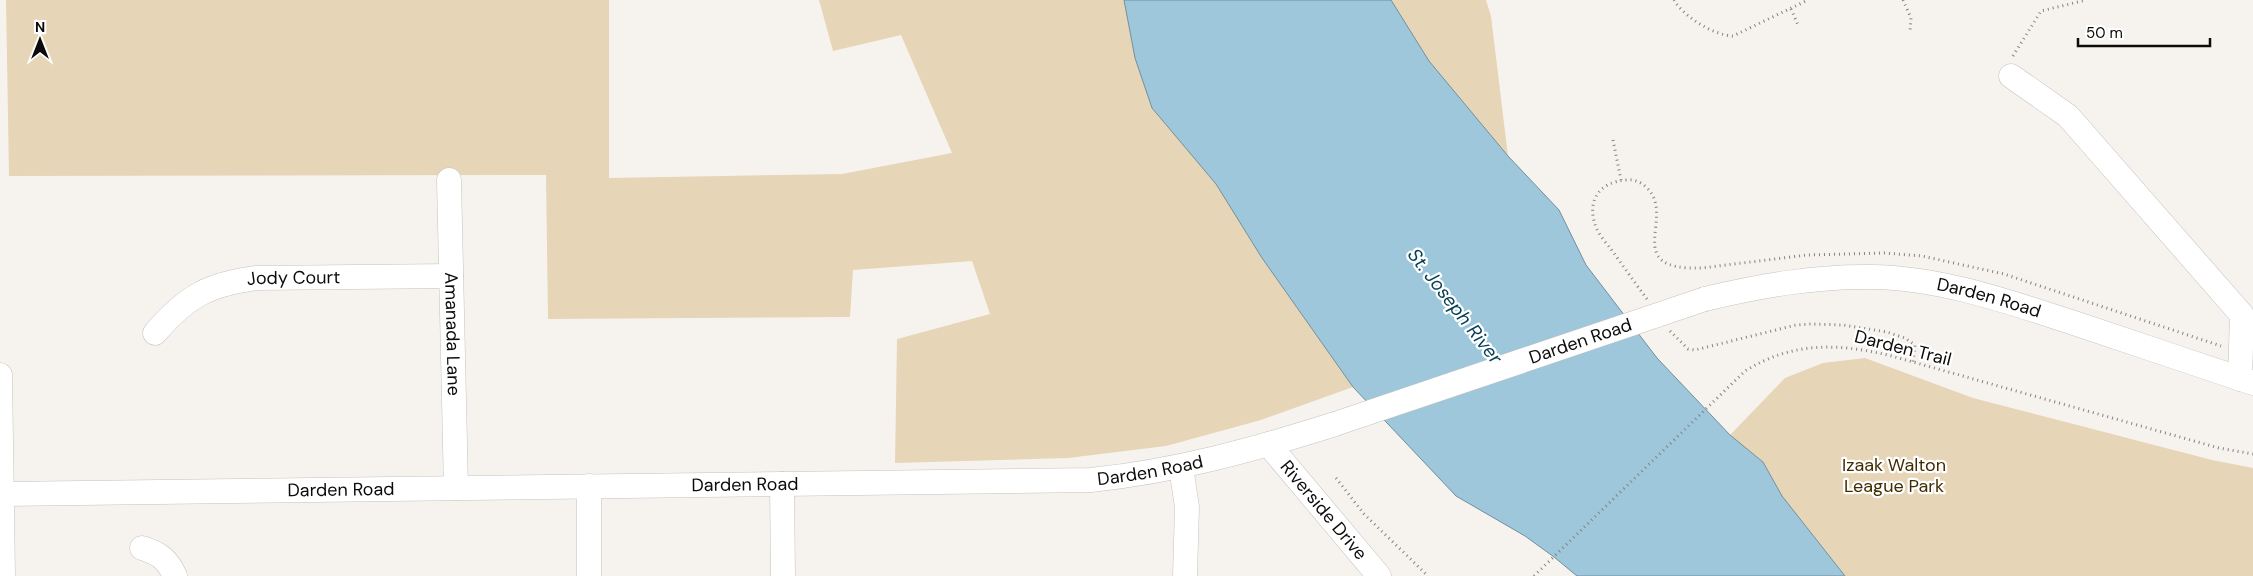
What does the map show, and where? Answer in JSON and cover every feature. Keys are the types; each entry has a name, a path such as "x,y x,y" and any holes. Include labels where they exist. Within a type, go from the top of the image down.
{"street":[{"path":"2010,70 2068,116 2242,316 2246,381"},
{"name":"Amanada Lane","path":"449,180 456,488"},
{"name":"Jody Court","path":"155,333 172,314 191,298 228,282 257,278 452,276"},
{"name":"Darden Road","path":"3,494 1091,480 1145,474 1270,445 1705,299 1770,284 1821,278 1873,277 1910,279 1954,288 2012,303 2246,381"},
{"path":"0,375 3,576"},
{"name":"Riverside Drive","path":"1270,445 1379,576"},
{"path":"1181,467 1187,507 1184,576"},
{"path":"782,484 783,576"},
{"path":"590,486 590,576"},
{"path":"142,548 163,557 171,566 175,576"}],"path":[{"path":"1674,0 1678,6 1698,22 1723,35 1733,36 1808,0"},
{"path":"1903,0 1911,18 1910,31"},
{"path":"2060,6 2063,0"},
{"path":"2010,70 2041,11 2086,0"},
{"path":"1790,9 1798,25"},
{"path":"1613,140 1621,180"},
{"name":"Darden Trail","path":"1534,576 1745,371 1777,355 1800,348 1840,347 1864,349 2219,448 2253,454"},
{"path":"1336,478 1364,514 1428,576"}],"green space":[{"path":"6,0 609,0 609,178 842,174 952,153 901,35 833,51 819,0 1124,0 1135,58 1152,108 1216,184 1262,258 1353,387 1261,420 1166,446 1068,458 895,463 897,339 990,314 972,261 853,270 850,317 548,319 546,175 9,176"},
{"path":"1391,0 1486,0 1491,16 1508,156 1429,61"},
{"name":"Izaak Walton League Park","path":"1865,358 1973,398 2212,460 2253,468 2253,576 1845,576 1782,496 1763,462 1730,435 1785,378 1823,363"}],"water":[{"name":"St. Joseph River","path":"1124,0 1391,0 1429,61 1508,156 1559,210 1586,265 1657,358 1730,435 1763,462 1782,496 1845,576 1577,576 1525,536 1456,496 1353,387 1262,258 1216,184 1152,108 1135,58"}]}
